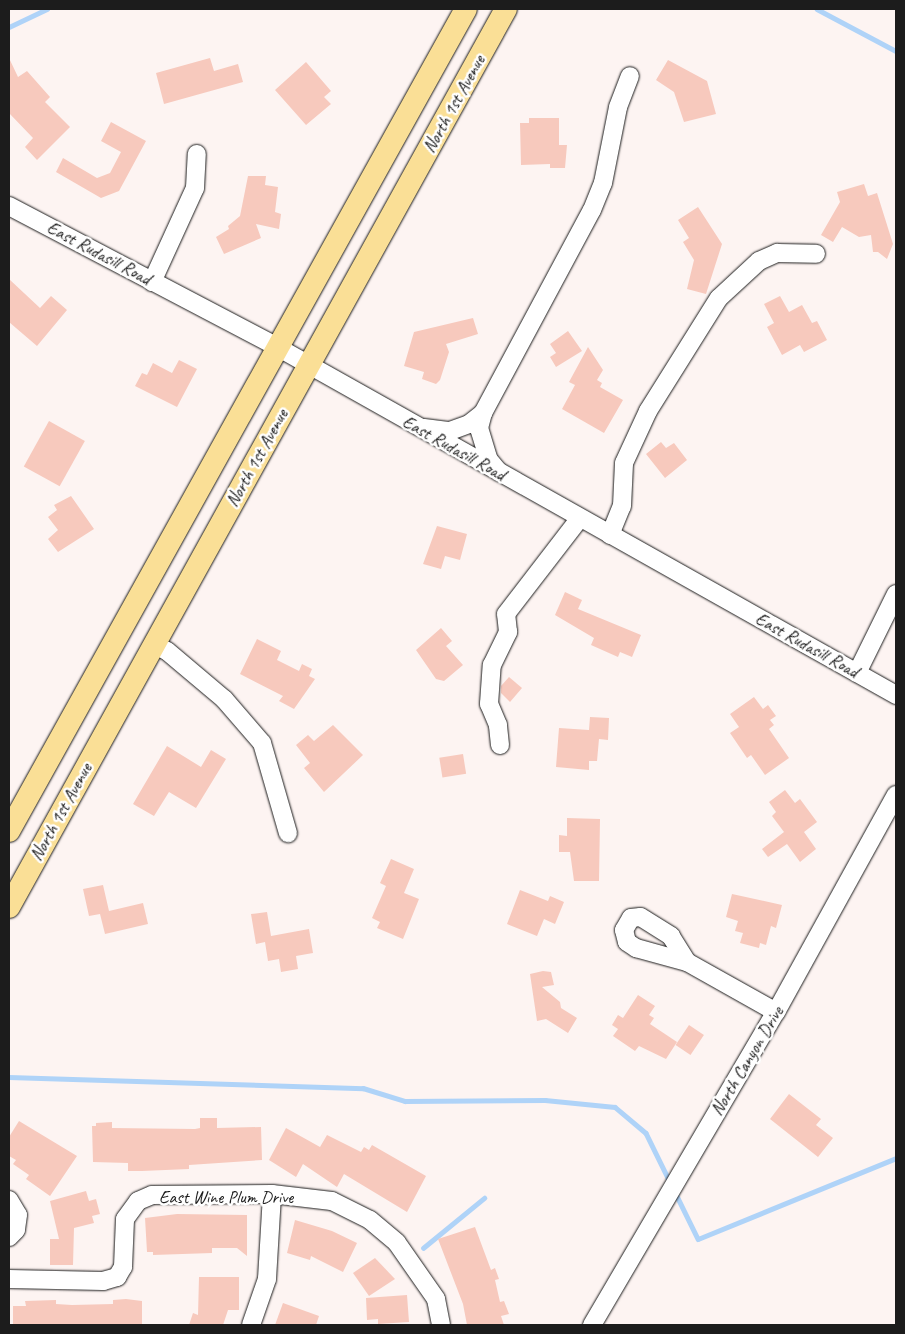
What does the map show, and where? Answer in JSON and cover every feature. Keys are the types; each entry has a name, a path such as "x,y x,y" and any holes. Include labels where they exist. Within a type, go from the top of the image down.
{"main road":[{"name":"North 1st Avenue","path":"9,830 466,9"},
{"name":"North 1st Avenue","path":"9,907 506,9"}],"street":[{"path":"500,474 489,460 479,428 483,413 596,201 610,157 618,106 630,76"},
{"path":"152,282 195,188 197,154"},
{"name":"East Rudasill Road","path":"9,206 279,348 308,367 896,694"},
{"path":"610,535 622,506 624,463 662,389 719,298 759,261 777,253 816,254"},
{"path":"418,428 450,431 469,424 483,413"},
{"path":"500,745 498,725 488,704 492,665 508,632 506,614 580,518"},
{"path":"857,673 896,594"},
{"path":"153,644 167,651 224,699 262,742 288,832"},
{"name":"North Canyon Drive","path":"592,1325 776,1012 896,794"},
{"path":"687,962 776,1012"},
{"path":"250,1325 267,1279 272,1194"},
{"name":"East Wine Plum Drive","path":"9,1279 103,1281 117,1277 123,1267 125,1219 138,1201 152,1195 272,1194 332,1201 370,1220 397,1242 416,1267 436,1299 441,1325"},
{"path":"9,1200 18,1215 16,1230 9,1236"}],"building":[{"path":"9,58 18,77 27,71 50,97 45,102 70,127 37,160 25,147 33,138 9,113"},
{"path":"210,58 214,71 238,64 243,82 164,104 156,73"},
{"path":"668,60 707,81 716,114 684,122 674,92 656,80"},
{"path":"306,62 331,91 324,97 331,104 306,125 275,90"},
{"path":"529,118 559,118 559,145 567,145 565,168 550,168 550,164 521,165 520,123 529,123"},
{"path":"111,122 146,141 119,191 101,198 56,172 63,158 97,178 110,173 121,152 101,141"},
{"path":"248,176 266,176 265,185 278,187 275,212 281,214 279,229 256,224 261,238 224,254 216,237 229,229 228,226 240,216"},
{"path":"864,184 868,196 877,193 893,244 887,259 878,252 873,252 871,235 859,237 842,227 833,242 821,235 840,202 837,192"},
{"path":"698,207 722,244 706,294 687,289 694,260 683,242 689,238 678,220"},
{"path":"9,279 40,308 51,296 67,310 37,346 9,322"},
{"path":"780,296 789,312 802,305 812,323 817,321 827,340 804,352 800,345 782,355 767,327 774,323 764,304"},
{"path":"473,318 478,334 446,344 449,352 440,380 436,384 422,379 424,372 404,366 414,332"},
{"path":"568,331 582,351 556,367 550,357 556,353 550,344"},
{"path":"588,347 603,370 597,380 602,383 600,387 623,400 604,433 562,409 575,385 569,382"},
{"path":"179,360 197,369 177,407 135,386 142,373 147,375 153,363 172,373"},
{"path":"49,421 85,441 60,486 24,466"},
{"path":"661,442 666,448 674,443 687,460 665,478 646,454"},
{"path":"71,496 94,529 58,552 48,539 58,530 48,517 57,510 54,505"},
{"path":"437,526 467,534 460,560 445,556 441,569 423,564"},
{"path":"565,592 582,600 578,609 641,635 632,657 620,652 618,657 591,645 594,638 555,615"},
{"path":"441,628 452,641 446,646 463,665 444,681 436,679 416,650"},
{"path":"257,639 281,651 277,660 299,671 302,664 312,669 309,676 315,679 294,709 279,701 283,696 240,674"},
{"path":"509,677 522,688 510,702 501,693 501,686"},
{"path":"754,697 763,709 768,705 776,716 770,720 774,725 769,729 789,758 765,775 751,755 747,758 730,733 739,727 730,714"},
{"path":"590,717 609,718 608,740 599,739 597,761 589,761 589,770 556,767 559,728 589,730"},
{"path":"333,725 363,755 324,792 304,768 310,763 296,745 308,735 314,741"},
{"path":"167,746 201,767 211,750 226,759 196,808 169,792 154,816 133,804"},
{"path":"463,754 466,774 442,778 439,758"},
{"path":"785,790 795,803 800,799 817,822 804,832 816,849 800,862 787,844 768,857 762,849 784,832 772,816 776,812 769,802"},
{"path":"567,818 600,819 599,881 574,881 570,852 559,852 559,835 567,836"},
{"path":"391,859 414,869 404,893 419,899 403,939 377,928 380,922 372,918 386,886 380,883"},
{"path":"103,885 109,911 143,903 148,924 105,934 100,914 89,916 83,889"},
{"path":"520,890 548,901 550,896 564,902 555,924 544,919 537,936 507,924"},
{"path":"732,894 782,905 776,928 771,926 766,945 760,943 759,948 740,943 743,933 735,931 738,921 726,917"},
{"path":"267,912 271,936 309,929 313,953 296,956 298,969 281,972 279,959 268,961 265,942 256,944 251,914"},
{"path":"543,971 551,972 554,985 542,987 560,1002 561,1008 577,1018 568,1033 546,1019 537,1021 530,974"},
{"path":"638,995 655,1006 649,1015 654,1018 650,1024 677,1042 666,1059 639,1046 635,1051 613,1036 618,1029 612,1025 618,1015 623,1018"},
{"path":"689,1025 704,1035 691,1055 676,1045"},
{"path":"789,1094 821,1119 816,1125 833,1138 818,1157 770,1119"},
{"path":"200,1118 217,1118 217,1128 261,1127 262,1160 189,1165 189,1169 142,1171 128,1171 128,1163 93,1162 92,1126 96,1126 96,1123 112,1122 112,1128 195,1129 200,1128"},
{"path":"19,1121 77,1156 50,1196 26,1179 29,1175 13,1164 16,1160 9,1156 9,1137"},
{"path":"286,1128 320,1147 327,1135 361,1152 364,1147 369,1150 372,1145 426,1176 407,1212 344,1174 337,1187 303,1164 296,1177 269,1160"},
{"path":"86,1191 89,1201 96,1199 100,1214 92,1216 94,1223 74,1228 73,1265 50,1265 50,1239 59,1239 50,1201"},
{"path":"177,1214 247,1215 247,1256 237,1248 212,1248 212,1253 153,1255 153,1252 147,1252 145,1218"},
{"path":"295,1220 332,1231 357,1243 343,1272 311,1256 310,1260 287,1253"},
{"path":"475,1227 491,1270 495,1268 499,1279 495,1280 500,1302 504,1301 509,1314 501,1316 504,1325 467,1325 463,1304 438,1239"},
{"path":"375,1258 395,1279 369,1296 353,1273"},
{"path":"199,1277 239,1277 239,1310 228,1310 223,1325 189,1325 193,1313 198,1315"},
{"path":"407,1295 409,1322 378,1324 378,1319 367,1320 366,1298"},
{"path":"56,1300 56,1304 72,1305 113,1304 113,1300 142,1301 142,1325 13,1325 13,1306 26,1306 25,1301"},
{"path":"283,1303 319,1316 316,1325 275,1325"}],"waterway":[{"path":"9,27 47,9"},
{"path":"817,9 896,51"},
{"path":"9,1077 363,1088 405,1101 545,1100 615,1107 646,1133 670,1182"},
{"path":"676,1194 698,1239 896,1158"},
{"path":"423,1248 484,1198"}]}
